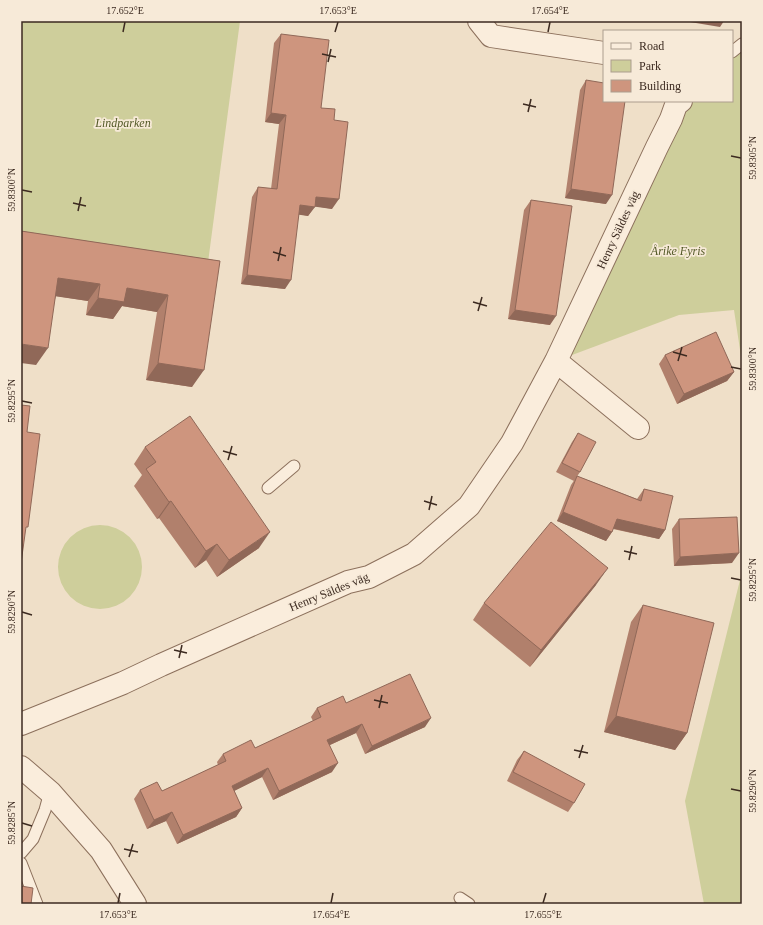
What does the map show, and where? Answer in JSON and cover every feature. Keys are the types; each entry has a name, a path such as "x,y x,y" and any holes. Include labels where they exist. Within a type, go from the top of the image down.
{"street":[{"path":"479,21 491,36 603,53"},
{"name":"Henry Säldes väg","path":"21,724 123,683 348,582 369,577 414,554 468,506 512,443 556,361 671,119 676,105 680,102"},
{"path":"556,361 638,428"},
{"path":"21,767 50,792 101,850 135,904"}],"lane":[{"path":"733,51 742,44"},
{"path":"268,488 294,466"},
{"path":"21,853 33,839 45,810 50,792"},
{"path":"21,864 37,904"}],"green space":[{"name":"Lindparken","path":"21,21 240,21 207,270 21,243"},
{"name":"Årike Fyris","path":"742,44 742,363 734,310 679,315 556,361 681,102 733,102 733,51"},
{"path":"100,525 116,528 130,537 139,551 142,567 139,583 130,597 116,606 100,609 84,606 70,597 61,583 58,567 61,551 70,537 84,528"},
{"path":"742,572 742,904 704,904 685,801"}],"building":[{"path":"281,34 329,40 321,108 335,109 334,120 348,122 339,199 316,197 315,207 300,205 291,280 247,275 258,187 277,189 286,115 271,113"},
{"path":"586,80 603,83 603,102 625,102 612,195 571,189"},
{"path":"531,200 572,206 556,316 515,310"},
{"path":"21,231 220,261 204,370 158,363 168,295 127,288 124,302 98,298 100,284 58,278 48,348 21,344"},
{"path":"716,332 734,372 684,394 665,355"},
{"path":"21,405 30,406 27,432 40,434 28,527 26,527 21,563"},
{"path":"190,416 270,532 229,560 217,544 206,551 171,501 169,502 146,469 156,462 145,447"},
{"path":"578,433 596,442 580,472 562,463"},
{"path":"577,476 641,501 644,489 673,496 665,530 617,519 612,532 563,512"},
{"path":"737,517 739,553 680,557 679,519"},
{"path":"551,522 608,568 541,650 484,603"},
{"path":"643,605 714,623 687,733 616,716"},
{"path":"410,674 431,718 372,746 362,724 327,740 338,763 279,791 268,768 232,786 242,808 183,835 172,812 154,820 140,790 157,782 162,791 226,761 223,754 251,740 255,748 321,717 317,708 343,696 346,703"},
{"path":"524,751 585,784 574,803 513,772"},
{"path":"21,886 33,888 31,904 21,904"}]}
